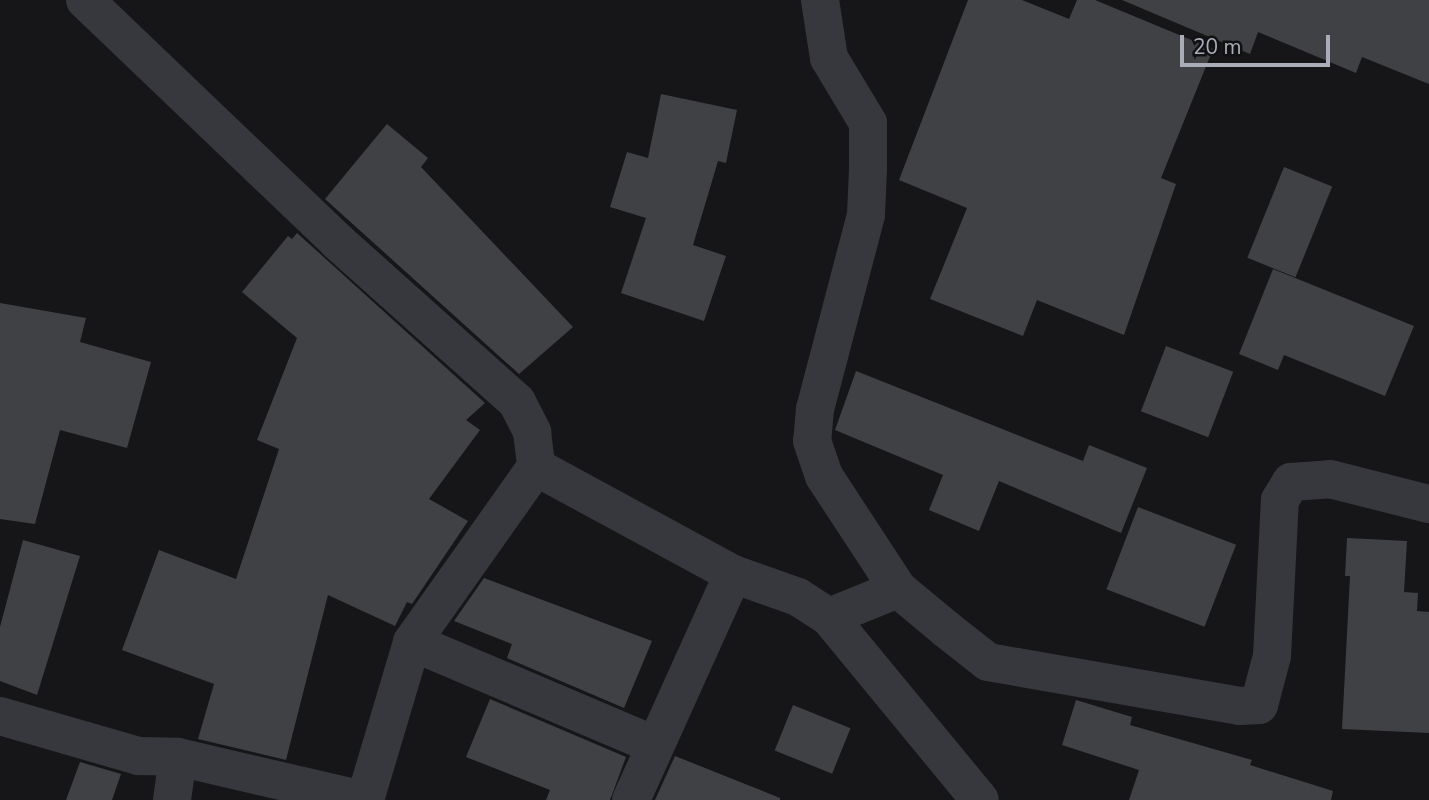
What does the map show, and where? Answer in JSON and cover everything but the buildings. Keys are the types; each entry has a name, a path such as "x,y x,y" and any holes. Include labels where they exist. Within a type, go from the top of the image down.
{"street":[{"path":"0,716 139,756 178,757 364,800 412,642 536,467 532,432 517,402 337,241 85,0"},
{"path":"820,0 829,58 868,124 868,169 866,215 815,409 812,441 824,476 891,593 988,662 1240,706 1259,705 1272,656 1280,500 1292,482 1330,479 1429,504"},
{"path":"536,467 733,574 798,597 834,614 980,800"},
{"path":"631,800 652,744 733,574"},
{"path":"834,614 891,593"},
{"path":"412,642 652,744"},
{"path":"172,800 178,757"}]}
